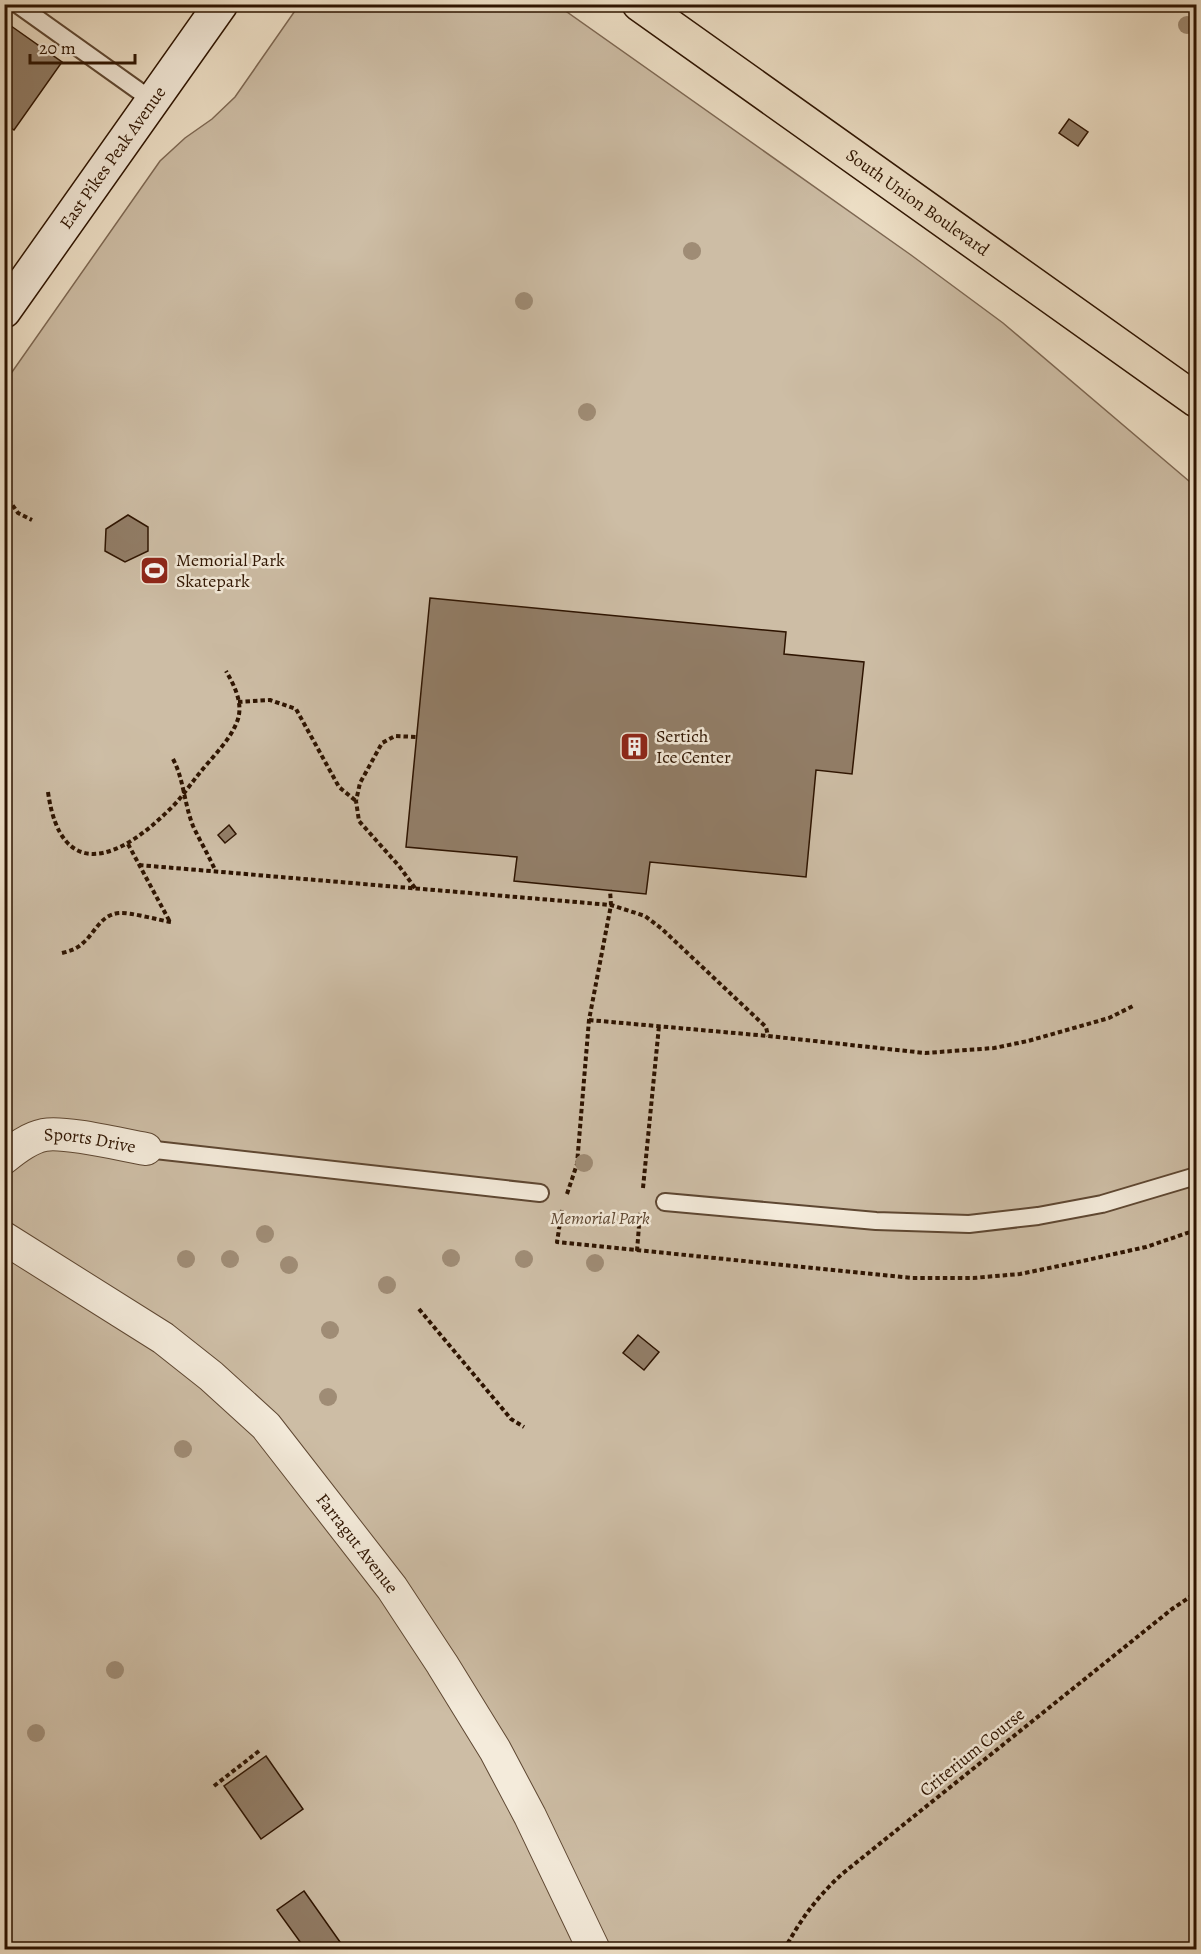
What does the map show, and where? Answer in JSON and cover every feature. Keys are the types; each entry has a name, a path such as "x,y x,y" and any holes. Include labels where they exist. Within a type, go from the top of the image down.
{"main road":[{"name":"East Pikes Peak Avenue","path":"4,311 221,4"},
{"name":"South Union Boulevard","path":"639,4 1197,400"}],"street":[{"name":"Sports Drive","path":"4,1158 24,1142 45,1134 146,1149"},
{"name":"Farragut Avenue","path":"4,1239 163,1338 211,1376 266,1426 392,1588 442,1664 495,1750 525,1806 594,1950"}],"lane":[{"path":"16,4 153,101"},
{"path":"146,1149 540,1193"},
{"path":"665,1202 876,1221 969,1224 1038,1216 1102,1204 1197,1176"}],"path":[{"path":"4,493 18,513 32,520"},
{"path":"48,792 50,809 56,826 69,845 82,854 107,854 128,843 170,810 230,737 239,716 237,690 226,671"},
{"path":"238,702 270,700 296,709 339,787 356,801"},
{"path":"415,888 399,866 369,835 359,821 356,801 360,783 382,743 395,736 416,737"},
{"path":"173,759 181,774 183,794 193,825 217,872"},
{"path":"62,953 85,942 95,927 106,918 119,913 171,922 128,843"},
{"path":"139,865 611,905 645,916 662,929 766,1028 768,1036"},
{"path":"589,1020 925,1053 994,1048 1069,1031 1109,1018 1133,1006"},
{"path":"643,1189 659,1026"},
{"path":"636,1251 640,1210"},
{"path":"420,1309 511,1419 524,1427"},
{"name":"Criterium Course","path":"784,1950 802,1917 821,1893 842,1874 1172,1609 1197,1593"},
{"path":"213,1786 259,1751"}],"green space":[{"name":"Memorial Park","path":"299,5 557,5 911,255 1003,323 1196,487 1196,1949 5,1949 5,382 160,161 185,138 212,119 235,97"}],"building":[{"path":"4,21 62,62 14,130 4,123"},
{"path":"1069,119 1088,132 1078,146 1059,133"},
{"path":"128,515 148,527 148,551 125,562 105,551 106,529"},
{"name":"Sertich Ice Center","path":"430,598 786,632 784,654 864,662 852,774 816,770 806,877 650,862 646,894 514,881 517,857 406,847"},
{"path":"229,825 236,834 225,843 218,835"},
{"path":"638,1335 659,1352 644,1370 623,1353"},
{"path":"266,1756 303,1809 261,1839 224,1786"},
{"path":"304,1891 345,1950 306,1950 277,1910"}],"place":[{"name":"Memorial Park Skatepark","path":"155,570"},
{"name":"Sertich Ice Center","path":"635,746"}]}
